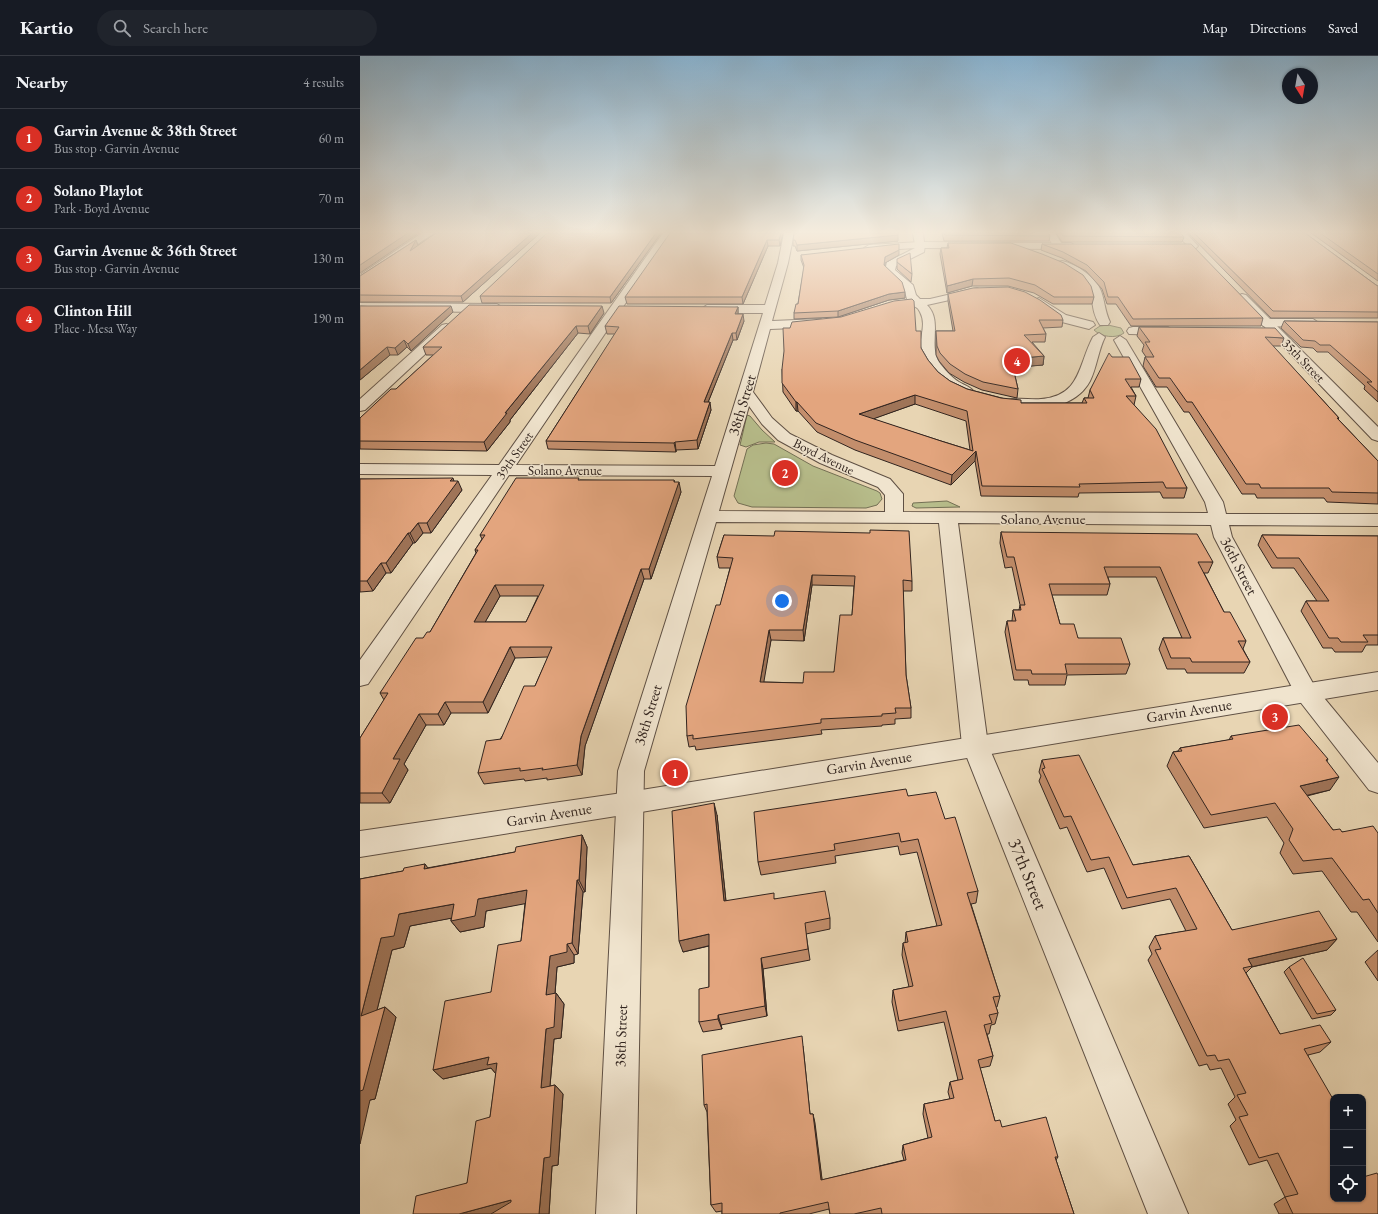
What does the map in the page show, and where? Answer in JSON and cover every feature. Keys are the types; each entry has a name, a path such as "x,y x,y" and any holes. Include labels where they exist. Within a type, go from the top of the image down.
{"street":[{"name":"39th Street","path":"360,678 631,287"},
{"name":"38th Street","path":"616,1214 631,771 777,287"},
{"path":"908,287 911,296 926,311 930,321 927,348 933,363 952,384 980,397"},
{"path":"1093,287 1096,290 1100,314 1104,322"},
{"path":"899,302 930,302 989,289"},
{"name":"35th Street","path":"1234,289 1378,436"},
{"path":"1029,296 1044,304 1062,318 1089,325 1104,322 1123,329 1179,331"},
{"path":"360,407 479,297"},
{"path":"360,307 507,308"},
{"path":"697,309 770,309"},
{"path":"765,325 801,325 833,322"},
{"path":"1255,331 1271,327 1324,323"},
{"path":"1089,325 1088,331 1099,337"},
{"path":"1002,402 1028,405 1050,403 1066,398 1076,391 1083,381 1093,347 1099,337 1123,329"},
{"name":"36th Street","path":"1123,329 1214,502 1223,537 1306,693 1378,782"},
{"name":"Boyd Avenue","path":"745,391 767,421 784,437 826,459 884,483 894,494 894,518"},
{"name":"Solano Avenue","path":"360,469 722,471"},
{"name":"Solano Avenue","path":"708,516 1378,520"},
{"name":"37th Street","path":"948,518 975,745 1168,1214"},
{"name":"Garvin Avenue","path":"360,844 629,803 975,745 1378,681"}],"green space":[{"path":"1108,325 1121,328 1124,333 1113,337 1104,336 1094,330 1100,326"},
{"path":"747,415 750,416 775,442 759,442 746,447 740,445"},
{"path":"766,443 774,444 813,466 877,491 880,493 882,499 877,505 866,508 752,507 738,503 734,496 747,449 753,445"},
{"path":"947,501 960,507 916,508 912,506 913,503"}],"building":[{"path":"360,287 471,287 461,296 360,295"},
{"path":"490,287 617,287 610,297 480,296"},
{"path":"632,287 746,287 742,297 625,297"},
{"path":"801,287 904,287 905,292 889,294 838,311 794,313 796,304 798,304"},
{"path":"1008,287 1025,292 1040,300 1061,315 1063,320 1039,320 1046,334 1024,335 1044,356 1011,359 1018,389 983,382 965,374 950,364 940,353 937,346 936,331 955,331 948,294 973,288"},
{"path":"1038,287 1091,287 1094,297 1054,297"},
{"path":"1105,287 1233,287 1263,318 1133,319 1118,297 1108,297"},
{"path":"1249,287 1378,287 1378,312 1273,311"},
{"path":"912,299 914,301 916,331 921,331 921,348 928,360 938,372 950,381 967,389 1001,398 1021,400 1021,403 1087,403 1084,398 1094,398 1090,390 1109,353 1112,357 1129,357 1141,379 1125,379 1136,396 1126,396 1156,429 1187,488 1166,488 1163,482 1079,484 1080,487 982,486 976,451 952,475 855,440 816,423 796,402 782,383 784,351 783,328 790,328 792,322 841,317 894,301","holes":["915,395 967,411 973,451 859,414"]},
{"path":"469,305 602,306 588,326 576,326 505,413 507,413 484,442 360,441 360,418 391,389 396,389 442,347 423,347"},
{"path":"360,306 451,306 408,344 404,340 395,348 387,347 360,370"},
{"path":"619,306 738,307 735,314 743,314 736,333 732,333 704,402 710,402 697,440 674,443 546,441 619,327 605,326"},
{"path":"1284,321 1378,322 1378,392 1367,382 1372,382 1330,345 1320,345 1315,341 1303,340"},
{"path":"1139,327 1275,328 1284,338 1265,337 1339,418 1337,418 1378,461 1378,493 1332,492 1329,488 1261,488 1259,484 1246,484 1192,402 1187,402 1170,378 1159,378 1145,357 1154,357 1145,342 1150,342"},
{"path":"453,478 450,481 458,481 427,523 418,523 410,533 408,533 386,563 381,563 367,581 360,581 360,479"},
{"path":"516,478 579,478 578,480 674,480 674,482 679,482 649,569 641,569 614,643 581,736 577,765 542,770 543,768 520,771 520,768 478,773 486,741 501,739 524,686 535,686 552,647 510,647 483,702 445,702 438,714 419,714 393,759 400,759 382,793 360,793 360,738 388,693 380,693 416,638 423,638 427,632 430,632 478,550 475,550 485,535 480,535","holes":["495,585 544,585 526,622 474,622"]},
{"path":"870,530 909,531 912,581 903,580 906,675 911,708 895,708 896,713 882,714 882,716 821,719 821,723 693,739 693,735 687,736 686,706 716,605 720,605 733,558 717,557 724,535 774,536 775,531 870,533","holes":["812,575 855,576 852,615 840,615 834,672 804,672 803,683 760,682 769,630 803,630"]},
{"path":"1001,532 1197,534 1213,562 1198,562 1224,612 1230,612 1246,641 1238,641 1250,662 1192,662 1190,658 1171,658 1163,638 1191,638 1160,567 1104,567 1110,584 1049,584 1060,624 1074,624 1078,638 1121,638 1130,664 1065,664 1067,674 1032,674 1031,670 1016,670 1007,621 1016,621 1013,610 1021,610 1020,605 1025,605 1014,557 1007,557"},
{"path":"1262,535 1378,536 1378,635 1363,635 1368,642 1341,642 1338,638 1329,638 1306,601 1329,601 1299,558 1277,558"},
{"path":"1299,725 1328,759 1326,760 1339,777 1300,786 1333,830 1340,829 1342,832 1373,826 1378,833 1378,913 1369,899 1363,900 1332,858 1303,861 1289,840 1293,829 1275,803 1211,815 1173,752 1182,751 1180,748 1233,739 1231,736"},
{"path":"1079,755 1133,865 1189,856 1232,930 1319,911 1337,939 1248,959 1252,966 1243,968 1280,1034 1320,1025 1331,1042 1304,1049 1330,1094 1330,1202 1366,1202 1366,1176 1377,1173 1378,1214 1293,1214 1285,1197 1298,1194 1278,1153 1259,1158 1239,1117 1248,1115 1237,1095 1246,1093 1229,1059 1218,1061 1215,1055 1207,1056 1155,950 1161,949 1155,936 1197,929 1176,888 1127,898 1109,857 1091,860 1071,816 1064,817 1042,769 1045,768 1042,760"},
{"path":"906,789 908,796 936,792 945,819 955,817 978,891 967,893 1000,996 993,997 998,1013 989,1015 992,1023 984,1025 993,1056 978,1060 995,1121 1000,1120 1002,1127 1046,1117 1058,1157 1055,1157 1074,1214 882,1214 881,1208 854,1214 830,1214 828,1202 780,1214 722,1214 722,1203 711,1205 707,1104 704,1105 702,1055 802,1036 810,1114 813,1114 821,1180 906,1160 903,1145 932,1137 924,1104 954,1098 950,1082 963,1079 946,1011 899,1021 893,990 913,986 903,943 908,942 906,932 942,925 918,839 901,842 899,833 834,844 835,850 758,862 754,812"},
{"path":"714,803 724,901 774,893 774,899 825,891 830,918 805,923 808,949 761,958 765,1006 718,1015 718,1019 699,1022 699,989 709,987 709,934 679,941 672,811"},
{"path":"582,835 572,943 567,944 567,952 550,956 546,995 556,993 554,1027 546,1029 541,1088 555,1085 550,1157 544,1158 539,1214 491,1214 511,1202 511,1200 459,1214 413,1214 416,1196 467,1183 476,1121 490,1117 497,1063 487,1065 489,1057 433,1070 445,1001 491,992 498,945 521,941 527,890 478,899 475,916 451,921 454,904 399,914 394,936 381,938 361,1016 385,1007 363,1090 360,1091 360,879 403,871 404,868 425,864 424,869 515,852 516,847"},
{"path":"1303,958 1336,1010 1317,1014 1289,967"}],"place":[{"name":"Clinton Hill","path":"1017,361"},
{"name":"Solano Playlot","path":"785,473"},
{"name":"Garvin Avenue & 36th Street","path":"1275,717"},
{"name":"Garvin Avenue & 38th Street","path":"675,773"}]}
